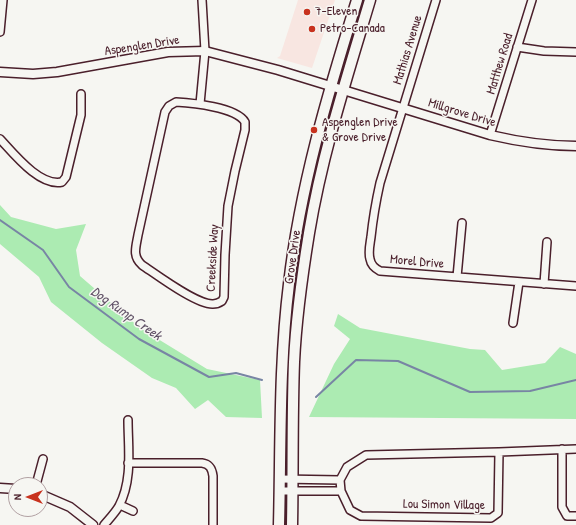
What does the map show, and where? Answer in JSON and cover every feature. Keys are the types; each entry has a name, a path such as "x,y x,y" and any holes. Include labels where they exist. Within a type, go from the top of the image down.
{"main road":[{"name":"Grove Drive","path":"279,525 281,389 284,332 296,233 310,161 357,0"},
{"name":"Grove Drive","path":"292,525 294,362 301,287 315,198 329,138 370,0"}],"street":[{"path":"0,32 3,0"},
{"path":"200,104 205,51 202,0"},
{"name":"Mathias Avenue","path":"403,108 436,0"},
{"name":"Matthew Road","path":"490,135 532,0"},
{"path":"517,47 544,51 576,52"},
{"name":"Aspenglen Drive","path":"0,72 33,74 57,72 168,52 205,51 249,62 343,90"},
{"name":"Millgrove Drive","path":"343,90 490,135 520,142 576,146"},
{"path":"0,139 37,175 47,180 58,183 62,182 66,177 81,115 82,94"},
{"name":"Creekside Way","path":"176,102 200,104 239,115 245,122 228,206 224,255 224,297 222,301 214,305 207,304 185,293 142,265 138,261 135,253 165,112 169,106 176,102"},
{"name":"Morel Drive","path":"403,108 374,207 370,242 370,260 374,268 380,270 457,277 576,286"},
{"path":"457,277 462,223"},
{"path":"544,284 548,242"},
{"path":"514,323 519,282"},
{"path":"104,525 120,505 126,486 128,463 128,420"},
{"path":"562,449 562,508 567,516 576,516"},
{"path":"280,479 340,480 347,467 366,455 576,449"},
{"name":"Lou Simon Village","path":"340,480 341,491 350,510 361,516 491,518 498,513 499,452"},
{"path":"38,477 43,459"},
{"path":"128,463 208,464 213,476 213,525"},
{"path":"280,491 341,491"},
{"path":"48,497 70,507 89,524"},
{"path":"120,505 133,511"}],"shaded area":[{"path":"298,0 335,0 312,68 277,58 280,56"}],"green space":[{"path":"0,205 11,217 56,229 86,224 76,250 80,276 140,328 207,369 260,380 262,418 226,417 208,400 195,409 176,388 152,378 102,343 51,302 39,277 0,244"},
{"path":"338,314 360,328 470,349 485,350 502,370 545,363 560,347 576,354 576,419 309,417 334,364 350,339 334,326"}],"waterway":[{"name":"Dog Rump Creek","path":"0,220 43,250 69,287 139,339 209,377 236,373 262,380"},
{"name":"Dog Rump Creek","path":"316,397 356,360 398,361 470,392 530,391 576,380"}],"place":[{"name":"7-Eleven","path":"307,12"},
{"name":"Petro-Canada","path":"312,29"},
{"name":"Aspenglen Drive & Grove Drive","path":"314,130"}]}
